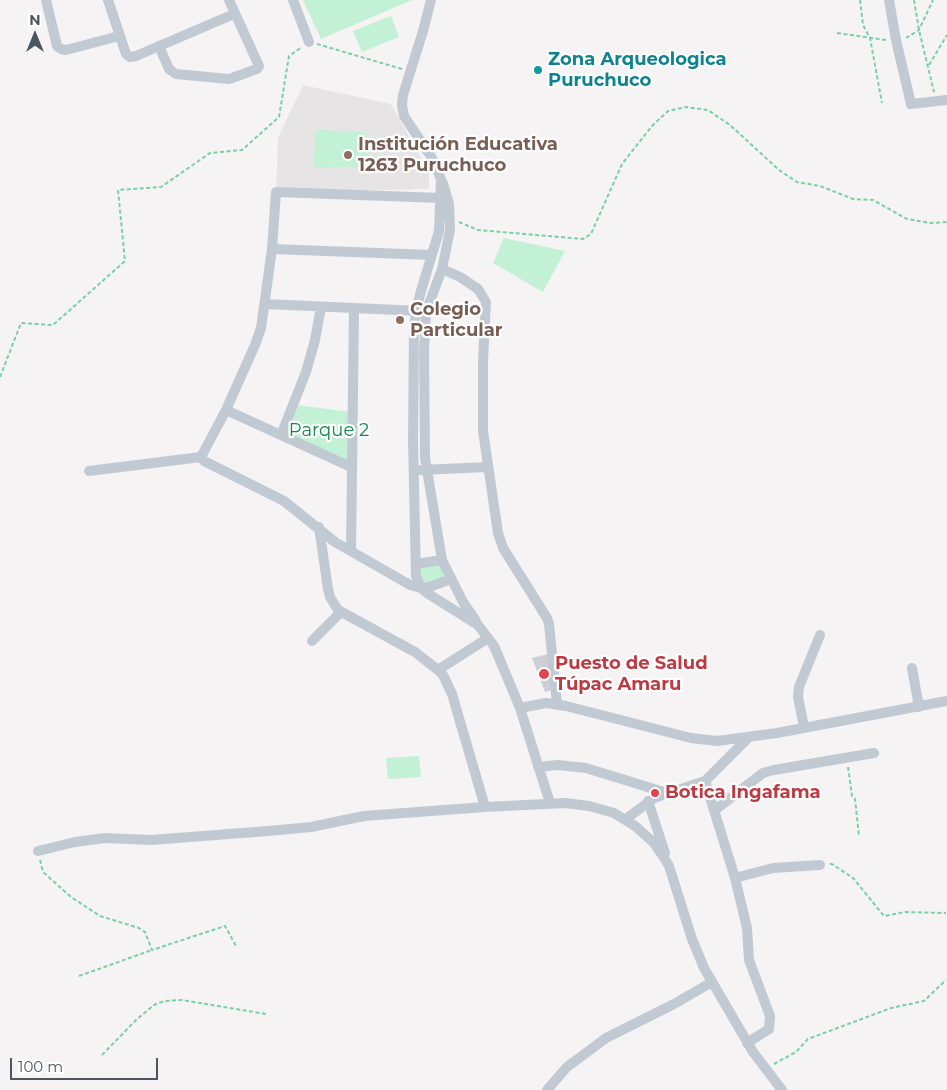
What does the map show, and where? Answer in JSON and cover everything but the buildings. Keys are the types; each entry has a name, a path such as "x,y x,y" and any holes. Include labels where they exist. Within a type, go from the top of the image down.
{"street":[{"path":"46,0 57,46 61,50 119,36"},
{"path":"159,46 169,68 176,74 229,79 257,69 259,66 229,0"},
{"path":"293,0 309,42"},
{"path":"431,0 403,95 402,105 404,116 432,158 447,190 450,218 448,242 442,268 421,311 426,470 442,560 463,602 500,658 520,708 550,803"},
{"path":"889,0 911,104 942,101"},
{"path":"109,1 119,36 128,56 136,56 234,14"},
{"path":"421,588 416,576 413,470 414,343 439,231 440,175"},
{"path":"201,457 226,410 255,345 265,304 272,249 276,192 441,198"},
{"path":"272,249 432,256"},
{"path":"442,268 478,289 486,302 483,431 498,533 503,548 541,607 549,624 557,704"},
{"path":"265,304 421,311"},
{"path":"281,435 306,372 316,340 321,307"},
{"path":"351,551 354,309"},
{"path":"226,410 351,467"},
{"path":"89,471 201,457"},
{"path":"201,457 204,461 284,501 335,542 410,585 421,588 478,625"},
{"path":"413,470 487,467"},
{"path":"319,528 328,589 334,604 341,612 415,652 438,670 452,694 485,806"},
{"path":"416,564 442,560"},
{"path":"421,588 443,583 451,579"},
{"path":"312,641 341,612"},
{"path":"804,727 798,698 799,687 820,635"},
{"path":"438,670 488,638"},
{"path":"912,668 919,707"},
{"path":"520,708 546,703 557,704 700,740 727,741 947,701"},
{"path":"626,819 648,802 667,793 705,781 749,737"},
{"path":"715,810 763,773 874,753"},
{"path":"538,767 558,765 586,768 667,793"},
{"path":"705,781 735,878 747,928 749,960 770,1016 771,1023 769,1029 748,1042"},
{"path":"648,802 692,939 704,968 765,1069 782,1090"},
{"path":"38,851 105,838 150,840 268,831 311,827 364,816 485,806 550,803 589,806 614,813 626,819 652,842 669,866"},
{"path":"735,878 773,868 820,865"},
{"path":"547,1090 567,1067 606,1038 674,1004 712,982"}],"path":[{"path":"860,0 863,25 870,38 882,103"},
{"path":"914,0 919,30 942,101"},
{"path":"929,65 947,35"},
{"path":"0,377 21,323 53,325 125,262 118,190 161,187 210,153 242,150 279,117 289,56 309,42 411,72"},
{"path":"450,218 478,230 582,239 591,234 622,164 652,126 668,111 686,107 708,110 730,125 779,170 797,182 820,186 853,199 873,200 907,219 947,222"},
{"path":"847,758 852,796 855,798 859,836"},
{"path":"38,851 43,872 71,896 100,916 139,928 145,932 152,950"},
{"path":"820,865 832,864 853,878 884,916 905,912 946,914"},
{"path":"79,976 225,926 236,946"},
{"path":"765,1069 796,1052 808,1039 891,1008 924,1001 946,980"},
{"path":"102,1055 136,1020 154,1005 164,1002 182,1000 266,1014"}],"shaded area":[{"name":"Institución Educativa 1263 Puruchuco","path":"303,85 391,104 429,172 429,189 276,192 278,138"}],"green space":[{"path":"303,0 412,0 321,39"},
{"path":"391,16 399,37 362,52 353,31"},
{"path":"316,130 367,132 370,166 313,168"},
{"path":"504,238 565,251 543,292 493,263"},
{"name":"Parque 2","path":"296,405 351,412 350,464 285,434"},
{"path":"438,565 444,573 442,579 426,582 422,580 420,572 423,567"},
{"path":"419,756 421,777 388,779 386,758"}],"place":[{"name":"Zona Arqueologica Puruchuco","path":"538,70"},
{"name":"Institución Educativa 1263 Puruchuco","path":"348,155"},
{"name":"Colegio Particular","path":"400,320"},
{"name":"Puesto de Salud Túpac Amaru","path":"544,674"},
{"name":"Botica Ingafama","path":"655,793"}]}
